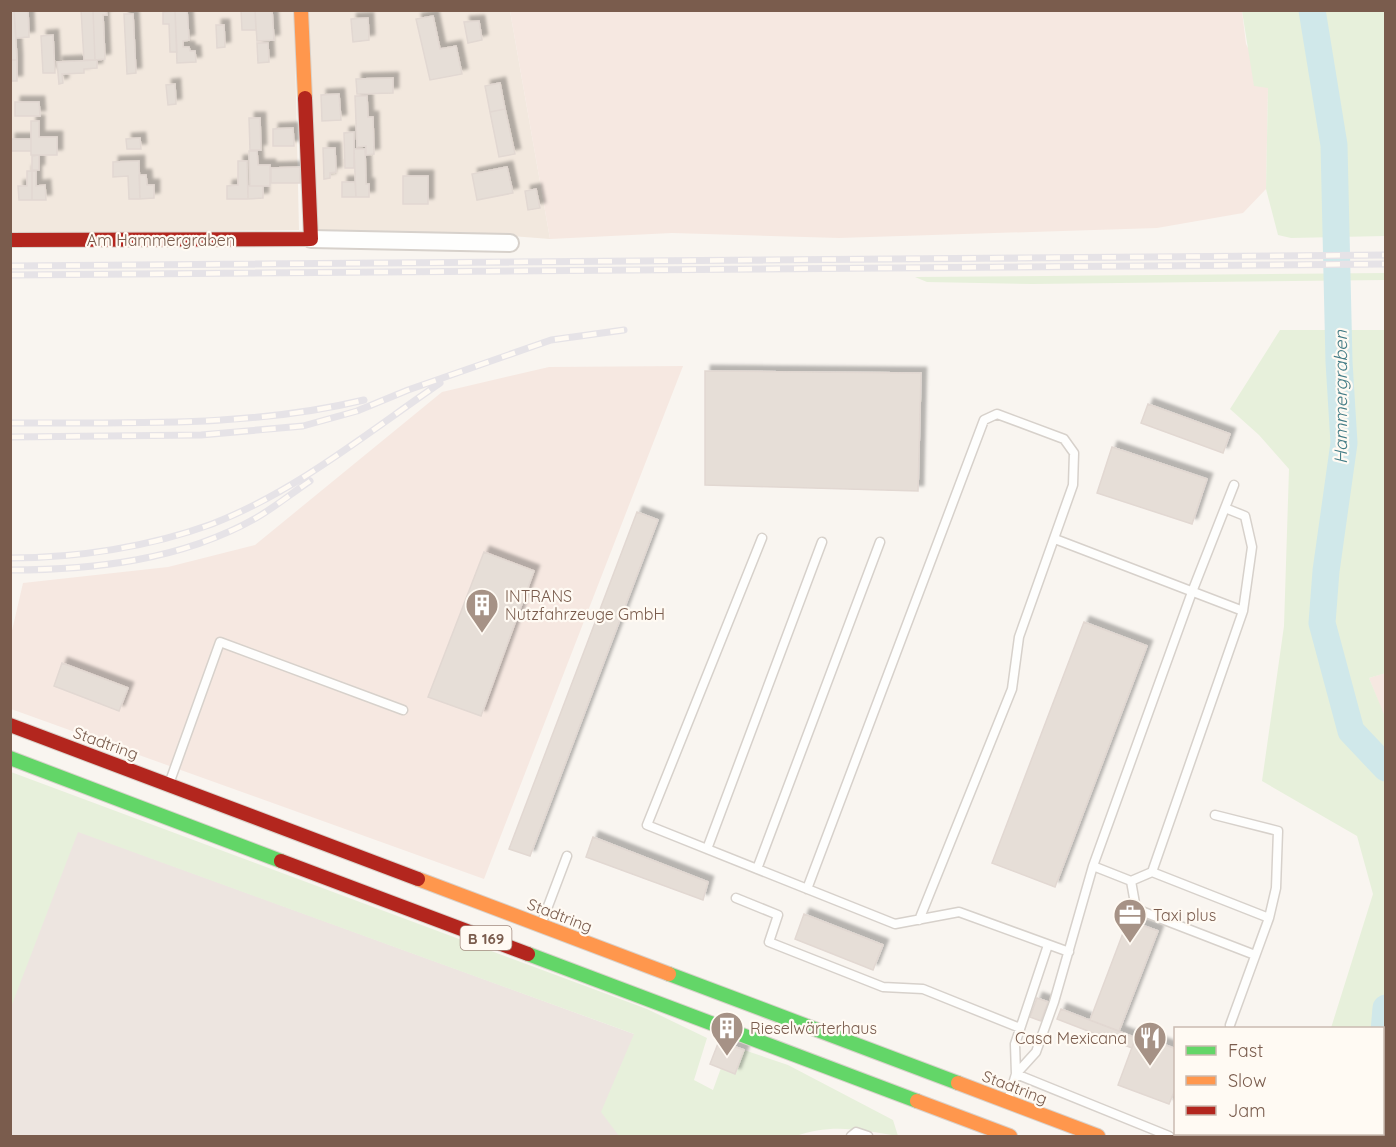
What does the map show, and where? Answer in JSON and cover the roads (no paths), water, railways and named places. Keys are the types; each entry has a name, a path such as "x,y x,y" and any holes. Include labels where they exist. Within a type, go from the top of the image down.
{"main road":[{"path":"301,10 311,239"},
{"name":"Am Hammergraben","path":"10,240 311,239"},
{"name":"Stadtring","path":"10,725 1098,1137"},
{"name":"B 169","path":"10,758 1000,1135"}],"street":[{"name":"Am Hammergraben","path":"311,239 510,243"},
{"path":"158,814 169,784"},
{"path":"529,954 540,925"},
{"path":"1000,1135 1008,1101"}],"lane":[{"path":"807,889 984,420 997,414 1064,439 1074,453 1073,485 1019,637 1012,689 919,920"},
{"path":"1016,1074 1036,1052 1069,952 1093,866 1192,592 1234,485"},
{"path":"1152,872 1243,611 1252,547 1245,516 1225,508"},
{"path":"762,538 647,825 895,924 959,912 1069,952"},
{"path":"1055,539 1243,611"},
{"path":"707,849 822,542"},
{"path":"757,869 880,542"},
{"path":"169,784 220,642 403,710"},
{"path":"1215,815 1278,831 1276,888 1269,918 1230,1025"},
{"path":"540,925 567,856"},
{"path":"1093,866 1131,881 1152,872 1269,918"},
{"path":"1131,881 1136,909 1255,955"},
{"path":"736,898 778,915 769,942 883,987 923,989 1020,1028"},
{"path":"1008,1101 1016,1074 1015,1044 1048,945"},
{"path":"1016,1074 1169,1137"},
{"path":"852,1137 856,1132 868,1137"}],"waterway":[{"name":"Hammergraben","path":"1312,10 1334,145 1339,362 1344,443 1326,571 1322,623 1351,731 1386,768"},
{"name":"Hammergraben","path":"1384,1032 1386,1008"},
{"name":"Hammergraben","path":"1384,1084 1386,1090"}],"railway":[{"path":"10,266 1386,255"},
{"path":"10,275 1386,264"},
{"path":"10,437 201,435 303,426 357,411 408,390 551,340 624,330"},
{"path":"10,558 61,556 112,550 163,539 212,524 243,511 301,479 440,383"},
{"path":"10,423 188,422 276,415 364,400"},
{"path":"10,570 105,565 168,553 198,544 256,518 310,481"}],"place":[{"name":"INTRANS Nutzfahrzeuge GmbH","path":"482,634"},
{"name":"Taxi plus","path":"1130,944"},
{"name":"Rieselwärterhaus","path":"727,1057"},
{"name":"Casa Mexicana","path":"1150,1067"}]}
